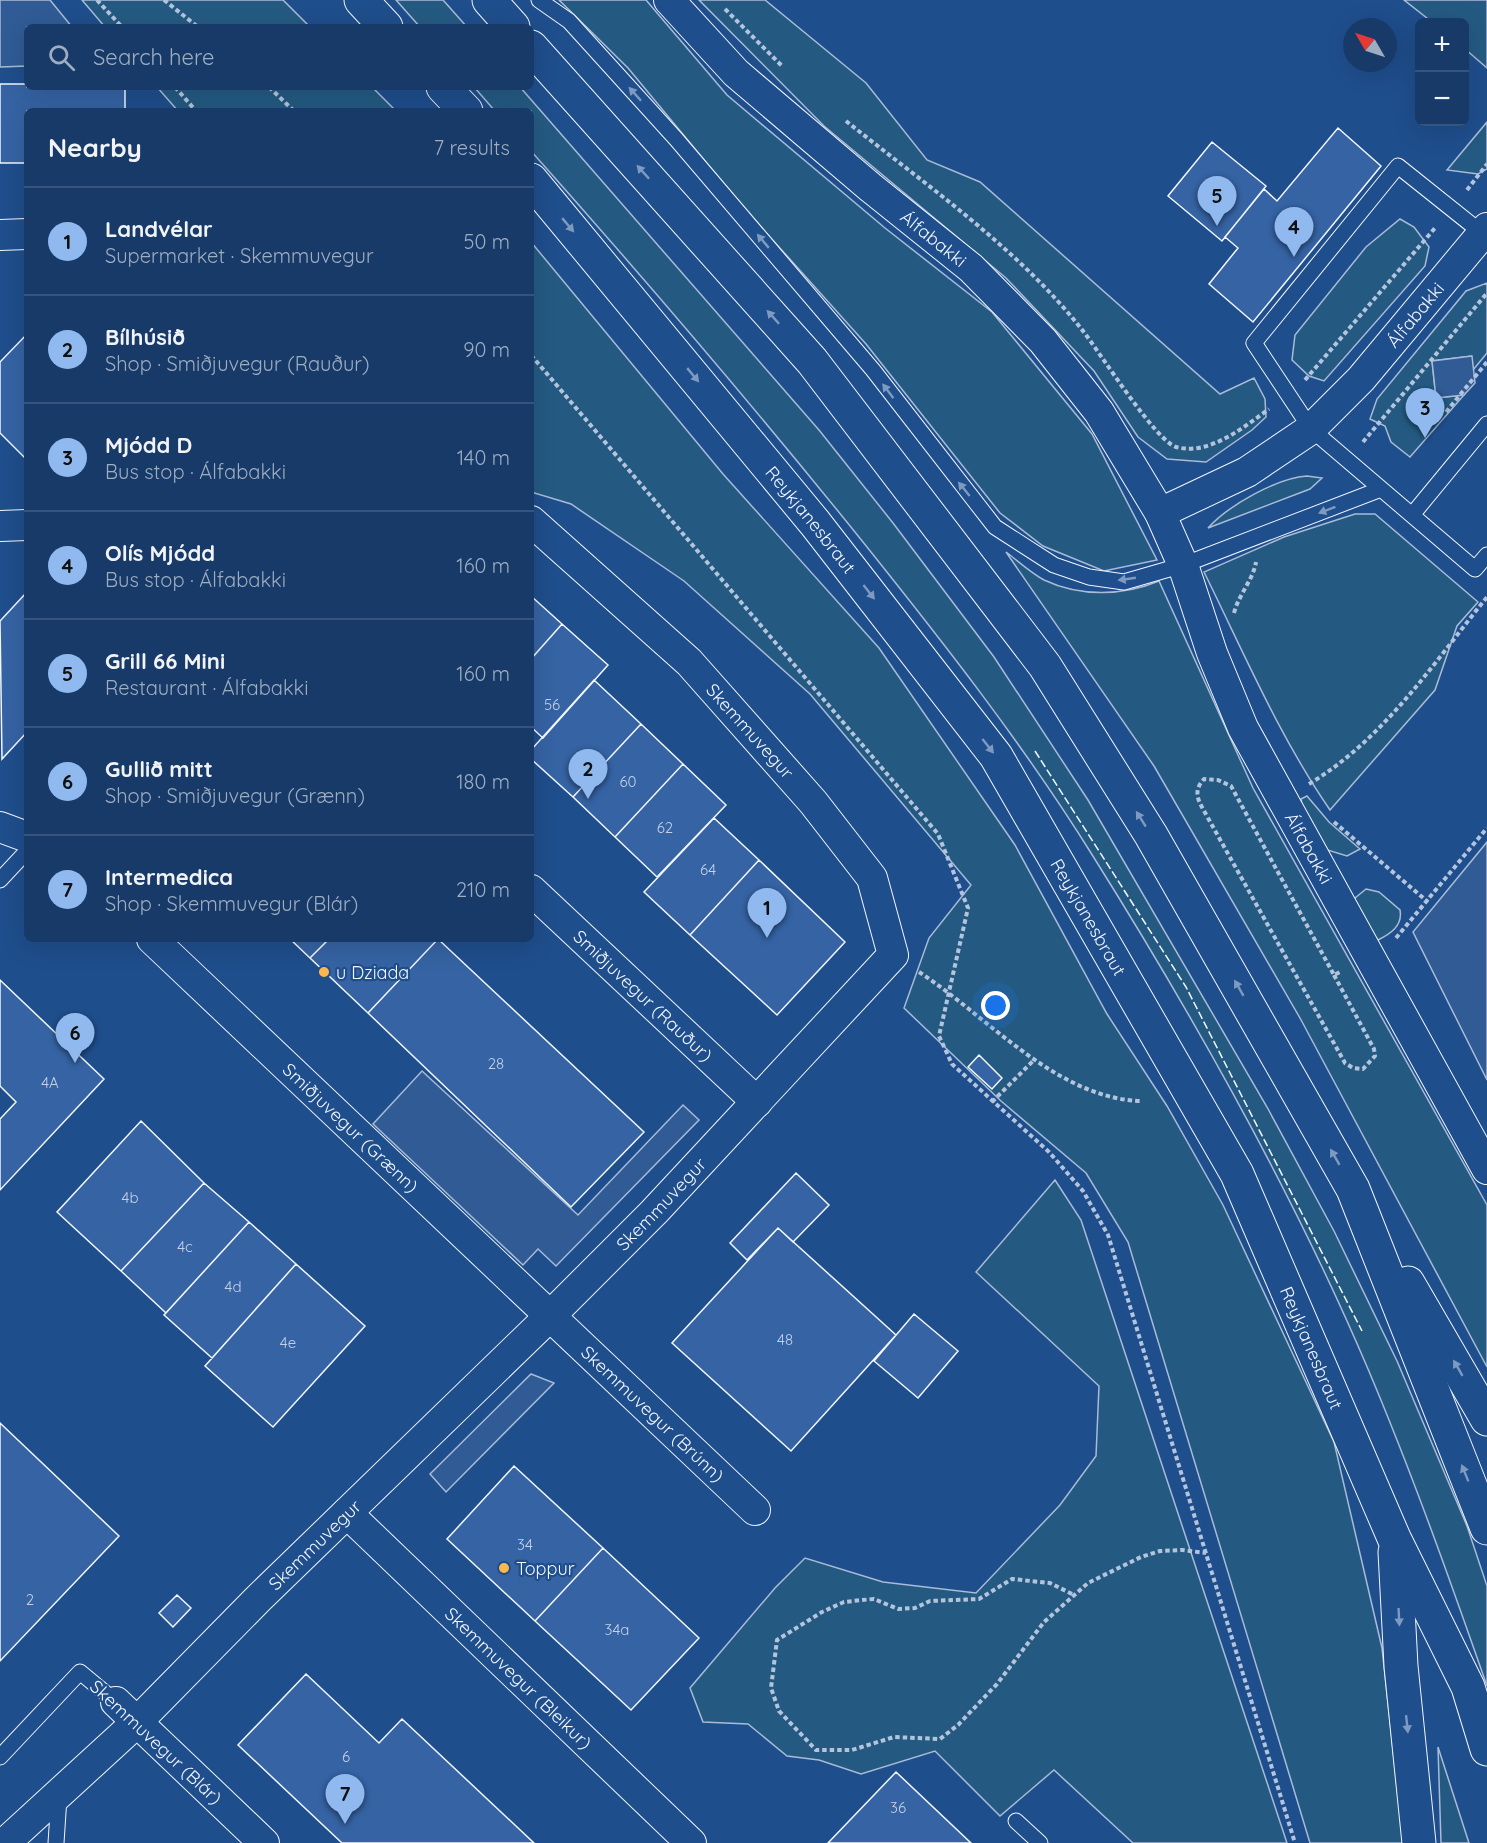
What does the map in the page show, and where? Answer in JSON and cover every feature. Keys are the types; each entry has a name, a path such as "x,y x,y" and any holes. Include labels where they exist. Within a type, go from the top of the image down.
{"highway":[{"path":"361,0 383,24"},
{"path":"489,0 510,24"},
{"path":"534,50 812,361 1045,666 1151,835 1487,1419"},
{"path":"446,90 463,108"},
{"name":"Reykjanesbraut","path":"534,184 815,523 996,756 1237,1173 1394,1538 1468,1687 1487,1749"},
{"path":"1353,1189 1487,1528"},
{"path":"1394,1538 1401,1666 1419,1843"}],"street":[{"name":"Álfabakki","path":"669,0 736,73 870,187 971,268 1043,341 1099,412 1160,513 1183,565 1212,653 1243,728 1487,1169"},
{"name":"Álfabakki","path":"1160,513 1247,472 1311,429 1361,379 1486,232"},
{"path":"0,234 24,234"},
{"name":"Skemmuvegur","path":"5,1843 59,1794 126,1712 347,1513 662,1204 893,955 872,878 813,802 689,662 534,524"},
{"path":"0,526 24,525"},
{"path":"0,827 24,836"},
{"name":"Smiðjuvegur (Rauður)","path":"534,893 757,1102"},
{"name":"Smiðjuvegur (Grænn)","path":"155,942 551,1315"},
{"name":"Skemmuvegur (Brúnn)","path":"551,1315 755,1510"},
{"name":"Skemmuvegur (Bleikur)","path":"347,1513 691,1843"},
{"name":"Skemmuvegur (Blár)","path":"126,1712 264,1843"}],"lane":[{"path":"539,0 569,21 684,148 873,370 994,527 1054,566 1089,577 1124,582 1183,565 1381,489"},
{"path":"1486,232 1398,166 1254,343 1311,429 1475,569 1487,555"},
{"path":"1412,515 1487,424"},
{"path":"0,880 24,854"},
{"name":"Skemmuvegur (Blár)","path":"0,1758 81,1672 126,1712"},
{"path":"56,1843 59,1794"},
{"path":"1016,1821 1040,1843"}],"path":[{"path":"97,0 119,24"},
{"path":"164,0 194,24"},
{"path":"178,90 194,108"},
{"path":"272,90 291,108"},
{"path":"1207,448 1288,395 1313,373 1487,164"},
{"path":"1368,436 1487,293"},
{"path":"534,359 938,834 968,908 939,1036 952,1064 1049,1152 1083,1191 1108,1235 1295,1843"},
{"path":"1446,412 1487,362"},
{"path":"1303,788 1337,767 1374,735 1487,597"},
{"path":"1204,779 1218,780 1231,786 1334,975 1374,1049 1375,1056 1363,1069 1353,1068 1346,1063 1208,818 1196,796 1197,786 1204,779"},
{"path":"1390,945 1428,902 1487,828"},
{"path":"1356,840 1428,902"},
{"path":"893,955 949,992 1035,1059 1088,1090 1121,1101 1140,1101"},
{"path":"1334,975 1343,970"},
{"path":"992,1102 1035,1059"},
{"path":"1072,1594 1050,1583 1012,1579 978,1599 930,1601 915,1608 898,1610 874,1599 844,1602 822,1612 777,1640 771,1688 779,1711 816,1750 852,1750 894,1737 940,1739 958,1725 997,1684 1044,1622 1067,1603 1072,1594 1088,1583 1150,1554 1182,1550 1206,1553"}],"shaded area":[{"path":"0,0 50,0 70,24 24,24 24,66 0,67"},
{"path":"82,0 283,0 307,24 102,24"},
{"path":"396,0 443,0 464,24 417,24"},
{"path":"559,0 646,0 727,95 885,228 992,312 1092,434 1157,560 1104,571 1043,546 1000,513 866,344 744,208 628,68"},
{"path":"699,0 765,0 866,83 927,160 980,182 1220,394 1254,378 1265,399 1266,417 1252,430 1206,462 1167,459 1138,437 1094,371 1006,278 824,126"},
{"path":"1404,0 1487,0 1487,68 1469,52 1469,18 1427,18"},
{"path":"160,90 375,90 393,108 175,108"},
{"path":"477,90 523,90 819,430 893,523 994,657 1088,800 1267,1107 1334,1231 1397,1361 1467,1526 1487,1586 1487,1686 1400,1448 1339,1302 1240,1105 1167,978 1091,853 1010,733 863,542 700,345 534,154 534,108 492,108"},
{"path":"1487,122 1487,169 1478,174 1447,170"},
{"path":"1400,219 1414,227 1429,247 1425,266 1324,381 1309,376 1292,360 1295,335 1366,247"},
{"path":"534,246 723,474 879,648 1015,845 1107,1014 1167,1106 1223,1205 1334,1442 1382,1648 1403,1843 1310,1843 1128,1242 1086,1173 1001,1101 904,1008 929,938 971,885 810,694 684,581 571,504 534,493"},
{"path":"1487,283 1487,353 1473,370 1471,356 1432,361 1436,398 1464,395 1410,457 1391,442 1385,426 1370,419 1377,399 1466,291"},
{"path":"1472,356 1475,383 1464,395 1436,398 1432,361"},
{"path":"1307,476 1322,478 1310,489 1208,528 1228,510 1254,494 1282,482"},
{"path":"1355,514 1375,514 1478,602 1457,626 1435,690 1330,810 1278,724 1204,572 1284,537"},
{"path":"1006,552 1044,580 1058,586 1087,592 1131,590 1159,581 1253,788 1487,1205 1487,1367 1300,1018 1154,766"},
{"path":"1307,796 1329,822 1360,849 1347,856 1324,849 1302,805 1301,799"},
{"path":"1487,842 1487,1080 1413,932"},
{"path":"1366,889 1379,892 1400,910 1398,925 1378,940 1372,937 1355,906 1355,898"},
{"path":"422,1071 578,1215 683,1105 699,1120 556,1266 538,1249 523,1265 373,1124"},
{"path":"1055,1180 1081,1220 1287,1843 1133,1843 1054,1770 1000,1816 935,1751 861,1774 819,1760 787,1756 748,1724 703,1722 690,1688 775,1588 805,1558 883,1582 976,1593 1060,1505 1096,1456 1099,1386 976,1272"},
{"path":"531,1374 554,1383 446,1492 430,1474"},
{"path":"1438,1747 1469,1843 1441,1843"}],"building":[{"path":"0,84 24,84 24,90 125,90 125,108 24,108 24,163 0,163"},
{"path":"1338,128 1381,166 1253,322 1209,284 1238,248 1225,237 1264,189 1277,201"},
{"path":"1212,142 1266,186 1222,241 1168,196"},
{"path":"24,337 24,457 0,433 0,362"},
{"path":"24,595 24,735 2,759 0,621"},
{"path":"534,599 562,624 534,656"},
{"path":"562,624 608,665 543,738 534,730 534,656"},
{"path":"594,680 641,724 573,797 534,762 534,747"},
{"path":"641,724 683,764 615,837 573,797"},
{"path":"683,764 726,805 657,877 615,837"},
{"path":"714,818 759,860 690,935 644,892"},
{"path":"759,860 845,942 777,1015 690,935"},
{"path":"293,942 326,942 310,958"},
{"path":"326,942 435,942 368,1013 310,958"},
{"path":"435,942 441,942 644,1132 571,1207 368,1013"},
{"path":"0,980 104,1079 0,1190 0,1119 16,1102 0,1086"},
{"path":"979,1055 1002,1078 992,1089 968,1067"},
{"path":"141,1121 204,1183 121,1271 57,1212"},
{"path":"796,1173 829,1205 793,1242 778,1228 747,1260 730,1243"},
{"path":"204,1183 249,1222 166,1313 121,1271"},
{"path":"249,1222 296,1264 212,1358 164,1315"},
{"path":"778,1228 896,1335 791,1451 672,1343"},
{"path":"296,1264 365,1326 273,1427 205,1366"},
{"path":"914,1314 958,1351 918,1398 874,1361"},
{"path":"0,1423 119,1536 0,1661"},
{"path":"514,1466 603,1548 535,1621 447,1539"},
{"path":"603,1548 699,1638 631,1710 535,1621"},
{"path":"177,1595 191,1608 173,1627 159,1613"},
{"path":"306,1674 379,1743 402,1719 534,1843 342,1843 238,1745"},
{"path":"896,1772 971,1843 828,1843"}],"fence":[{"path":"1035,751 1186,987 1362,1331"}],"place":[{"name":"Grill 66 Mini","path":"1217,226"},
{"name":"Olís Mjódd","path":"1294,257"},
{"name":"Mjódd D","path":"1425,438"},
{"name":"Bílhúsið","path":"588,799"},
{"name":"Landvélar","path":"767,938"},
{"name":"u Dziada","path":"324,972"},
{"name":"Gullið mitt","path":"75,1063"},
{"name":"Toppur","path":"504,1568"},
{"name":"Intermedica","path":"345,1824"}]}
